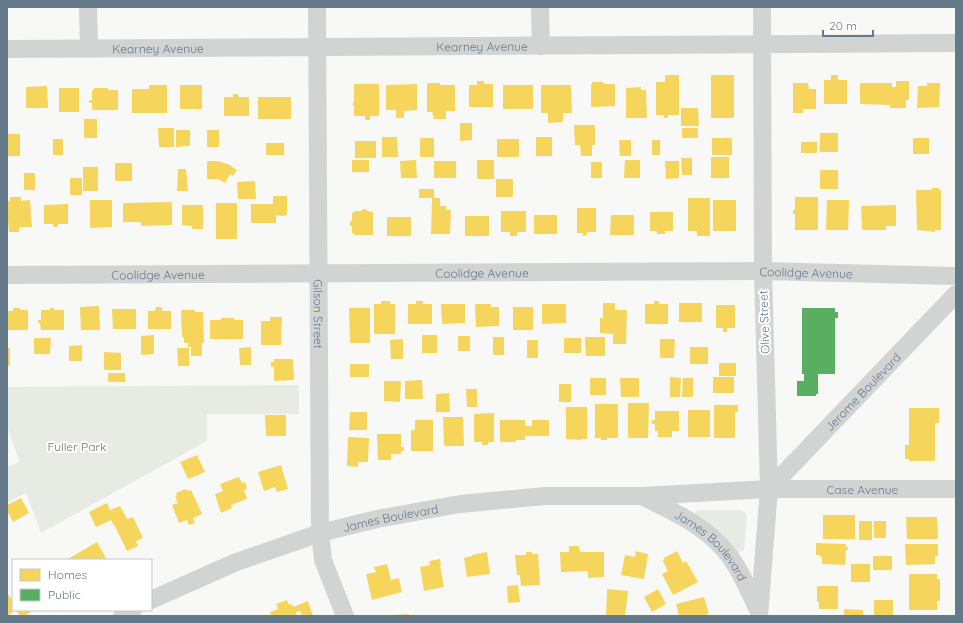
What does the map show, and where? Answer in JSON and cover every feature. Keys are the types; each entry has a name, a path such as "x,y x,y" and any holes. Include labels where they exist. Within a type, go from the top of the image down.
{"street":[{"path":"88,7 89,48"},
{"name":"Gilson Street","path":"317,7 320,533 323,560 345,616"},
{"path":"540,7 540,46"},
{"name":"Olive Street","path":"759,614 769,489 763,271 762,7"},
{"name":"Kearney Avenue","path":"7,49 956,43"},
{"name":"Coolidge Avenue","path":"7,275 763,271 956,276"},
{"name":"Jerome Boulevard","path":"769,489 956,294"},
{"name":"Case Avenue","path":"769,489 956,489"},
{"name":"James Boulevard","path":"152,600 234,563 320,533 377,519 460,504 545,496 643,496 769,489"},
{"name":"James Boulevard","path":"643,496 680,515 714,538 728,554 739,571 759,614"},
{"path":"122,616 131,611"}],"green space":[{"name":"Fuller Park","path":"299,385 299,414 207,414 207,441 41,533 26,493 7,503 7,467 20,462 7,427 7,387"},
{"path":"698,510 739,510 745,512 747,517 744,550 738,552 734,550 695,514"}],"building: Homes":[{"path":"665,75 679,75 679,115 668,115 668,118 664,118 664,115 656,115 656,82 665,82"},
{"path":"711,75 734,75 734,118 711,118"},
{"path":"831,75 838,75 838,80 847,80 847,104 824,104 824,80 831,80"},
{"path":"477,81 484,81 484,84 493,84 493,107 469,107 469,85 477,85"},
{"path":"896,81 909,81 909,100 906,100 906,108 890,108 890,105 860,104 860,83 892,83 892,87 896,87"},
{"path":"592,82 615,84 615,106 591,107"},
{"path":"427,83 455,85 455,111 446,111 446,119 434,119 432,112 427,112"},
{"path":"793,83 808,83 809,89 816,89 816,109 803,109 803,113 793,113"},
{"path":"927,83 940,83 939,108 917,108 918,86 927,86"},
{"path":"354,84 379,84 379,116 370,116 370,120 365,120 365,116 354,116"},
{"path":"417,84 417,110 404,111 404,118 396,118 396,110 386,110 386,85"},
{"path":"149,85 167,85 167,113 132,113 132,89 149,89"},
{"path":"180,85 202,85 202,109 180,109"},
{"path":"503,85 533,85 533,109 503,109"},
{"path":"541,85 571,85 572,113 563,113 563,122 548,123 548,113 541,113"},
{"path":"47,86 48,108 26,108 26,87"},
{"path":"641,87 641,90 646,90 647,118 626,118 626,88"},
{"path":"59,88 79,88 79,112 59,112"},
{"path":"94,88 118,90 118,110 92,110 92,103 89,103 89,100 92,100 92,90 94,90"},
{"path":"233,94 238,94 238,97 249,97 249,116 224,116 224,97 233,97"},
{"path":"258,97 291,97 291,119 258,119"},
{"path":"681,108 698,108 699,126 681,126"},
{"path":"84,119 97,119 97,138 84,138"},
{"path":"460,123 472,123 472,140 460,141"},
{"path":"574,125 595,125 595,145 592,145 592,156 581,156 580,145 575,145"},
{"path":"158,128 174,128 174,147 159,147"},
{"path":"682,128 698,128 698,138 682,138"},
{"path":"176,130 190,130 190,146 176,147"},
{"path":"207,130 219,130 219,147 207,147"},
{"path":"820,133 838,133 838,152 820,152"},
{"path":"7,134 20,134 20,156 7,156"},
{"path":"382,137 397,137 398,157 382,157"},
{"path":"536,137 552,137 552,156 536,156"},
{"path":"420,138 434,138 434,157 420,157"},
{"path":"712,138 732,138 732,155 712,155"},
{"path":"913,138 929,138 929,154 913,154"},
{"path":"53,139 63,139 63,155 53,155"},
{"path":"497,139 519,139 519,157 497,157"},
{"path":"619,140 631,140 631,156 620,156"},
{"path":"652,140 660,140 660,155 652,155"},
{"path":"355,141 376,141 376,158 355,158"},
{"path":"801,142 817,142 817,153 801,153"},
{"path":"266,143 284,143 284,155 266,155"},
{"path":"711,157 729,157 729,178 711,178"},
{"path":"681,158 692,158 692,175 682,175"},
{"path":"352,160 369,160 369,172 352,172"},
{"path":"416,160 417,178 401,178 400,161"},
{"path":"477,160 494,160 494,179 477,179"},
{"path":"625,160 640,160 640,178 624,178"},
{"path":"207,161 218,161 228,164 237,170 233,176 230,174 225,183 218,179 207,179"},
{"path":"434,161 456,161 456,178 434,178"},
{"path":"665,161 679,161 679,178 666,179"},
{"path":"591,162 602,162 602,178 591,178"},
{"path":"115,163 132,163 132,181 115,181"},
{"path":"83,167 98,167 98,191 83,191"},
{"path":"178,169 186,169 188,191 177,191"},
{"path":"820,170 838,170 838,189 820,189"},
{"path":"24,173 35,173 35,190 24,190"},
{"path":"70,178 82,178 82,195 70,195"},
{"path":"496,179 513,179 513,197 496,197"},
{"path":"255,181 256,199 238,199 237,182"},
{"path":"932,188 939,188 939,190 941,190 941,230 935,230 935,232 917,230 916,190 932,190"},
{"path":"419,189 434,189 434,198 419,198"},
{"path":"273,196 287,196 287,215 276,215 276,223 251,223 251,204 273,204"},
{"path":"10,197 21,197 21,201 30,200 32,227 19,227 19,232 9,232 7,221 7,201 10,201"},
{"path":"795,197 818,197 818,230 795,230 795,214 793,214 793,210 795,209"},
{"path":"432,198 440,198 440,206 446,206 446,210 451,210 450,234 431,234"},
{"path":"688,198 710,198 710,236 697,236 697,231 688,231"},
{"path":"90,200 112,200 112,227 90,228"},
{"path":"713,200 736,200 736,231 713,231"},
{"path":"827,200 849,200 848,230 826,230"},
{"path":"172,202 172,225 141,226 141,222 123,222 123,203"},
{"path":"216,203 237,203 237,239 216,239"},
{"path":"68,204 68,224 58,224 58,227 53,227 53,224 44,224 44,205"},
{"path":"182,205 203,205 203,229 192,229 192,226 182,225"},
{"path":"896,205 896,226 886,226 886,230 862,230 861,206"},
{"path":"577,208 596,208 596,232 587,232 587,235 583,236 583,233 577,233"},
{"path":"362,209 367,209 367,211 373,212 373,235 354,235 354,233 352,233 350,221 352,221 352,213 354,213 354,211 362,211"},
{"path":"501,211 526,211 526,232 517,232 517,236 510,236 510,232 501,232"},
{"path":"650,212 673,212 673,231 665,231 665,234 657,234 657,231 650,231"},
{"path":"534,215 557,215 557,234 534,234"},
{"path":"611,215 634,215 634,235 610,235"},
{"path":"465,216 489,216 489,236 465,236"},
{"path":"387,217 411,217 411,236 387,236"},
{"path":"381,301 390,301 390,304 395,304 395,334 374,334 374,304 381,304"},
{"path":"416,301 423,301 423,304 432,304 432,324 408,324 408,304 416,304"},
{"path":"654,301 659,301 659,304 668,304 668,324 645,324 645,304 654,304"},
{"path":"603,303 615,303 615,310 627,310 626,344 613,344 613,334 600,333 600,318 603,318"},
{"path":"679,303 702,303 702,322 679,322"},
{"path":"441,304 465,304 465,323 442,324"},
{"path":"475,304 491,304 491,307 499,307 499,326 476,327"},
{"path":"542,304 566,304 566,323 542,324"},
{"path":"716,305 735,305 735,328 727,328 727,332 723,332 723,328 716,328"},
{"path":"99,306 100,330 81,330 80,307"},
{"path":"156,307 162,307 162,311 171,311 171,329 148,329 148,311 155,311"},
{"path":"513,307 533,307 533,330 513,330"},
{"path":"13,308 28,310 28,330 7,330 7,311 13,311"},
{"path":"50,308 54,308 54,310 64,310 64,330 41,330 38,320 41,320 41,310 50,310"},
{"path":"349,308 370,308 370,343 350,343"},
{"path":"112,309 136,309 136,329 113,329"},
{"path":"181,310 195,310 195,312 203,312 204,343 202,343 202,356 191,356 191,347 188,347 188,343 184,343 184,337 182,337"},
{"path":"270,317 282,317 281,345 261,345 261,321 270,321"},
{"path":"221,318 243,320 243,339 210,339 210,320 221,320"},
{"path":"154,335 154,354 141,355 141,336"},
{"path":"422,335 437,335 437,353 422,353"},
{"path":"458,336 470,336 470,351 458,351"},
{"path":"493,337 504,337 504,355 493,355"},
{"path":"585,337 605,337 605,356 586,356"},
{"path":"34,338 51,338 50,354 34,354"},
{"path":"564,338 581,338 581,353 564,353"},
{"path":"403,339 403,359 391,359 390,340"},
{"path":"660,339 675,339 674,358 660,358"},
{"path":"527,340 538,340 538,358 527,358"},
{"path":"82,345 82,361 69,361 69,346"},
{"path":"251,347 251,365 240,365 239,348"},
{"path":"690,347 708,347 708,364 690,364"},
{"path":"7,348 10,348 10,366 7,366"},
{"path":"177,348 189,348 189,366 178,366"},
{"path":"104,352 121,353 121,370 104,370"},
{"path":"274,359 293,359 294,380 274,381 274,367 271,367 271,362 274,362"},
{"path":"719,363 736,363 736,376 719,376"},
{"path":"350,364 369,364 369,377 350,377"},
{"path":"108,373 125,373 125,382 108,382"},
{"path":"670,377 681,378 680,397 670,397"},
{"path":"713,377 734,377 734,393 713,393"},
{"path":"590,378 606,378 606,395 590,395"},
{"path":"620,378 639,378 639,397 621,397"},
{"path":"683,378 693,378 693,397 682,397"},
{"path":"422,380 423,399 405,399 405,381"},
{"path":"384,381 401,381 400,402 384,401"},
{"path":"559,384 571,384 571,402 559,402"},
{"path":"466,389 477,389 477,407 467,407"},
{"path":"449,393 450,412 436,412 436,394"},
{"path":"628,403 649,403 648,438 628,438"},
{"path":"595,404 618,404 618,438 607,438 607,440 601,440 601,438 595,438"},
{"path":"714,405 738,405 738,412 735,412 735,438 714,438"},
{"path":"566,407 587,407 587,439 566,439"},
{"path":"909,408 939,408 939,423 935,423 935,461 909,461 909,459 905,459 905,445 909,445"},
{"path":"688,410 710,410 710,437 688,437"},
{"path":"655,411 679,411 679,431 672,431 672,437 658,437 658,431 655,431 655,424 652,424 652,420 655,420"},
{"path":"350,412 367,412 367,430 349,430"},
{"path":"494,413 494,442 488,442 488,445 482,445 482,442 474,442 474,414"},
{"path":"265,415 286,415 286,436 266,436"},
{"path":"443,417 463,417 464,446 444,446"},
{"path":"415,420 433,420 433,451 411,451 411,430 415,430"},
{"path":"500,420 525,420 525,426 532,426 532,420 549,420 549,436 525,436 525,440 516,440 516,442 500,442"},
{"path":"377,434 401,434 401,447 404,447 404,451 401,451 401,454 391,454 391,460 378,460"},
{"path":"348,437 369,438 368,462 358,462 358,467 347,466"},
{"path":"197,455 205,472 188,479 180,462"},
{"path":"281,465 288,489 277,492 275,487 264,491 258,472"},
{"path":"239,477 242,483 245,482 247,489 244,490 247,499 231,505 232,508 221,513 215,494 223,491 220,484"},
{"path":"186,489 188,491 191,490 202,514 193,518 195,523 189,525 187,520 179,523 172,505 178,503 175,496 177,495 176,493"},
{"path":"21,498 29,513 13,522 7,511 7,505"},
{"path":"107,503 110,510 120,506 127,519 133,517 143,538 136,541 138,546 127,551 111,520 96,527 89,512"},
{"path":"823,515 855,515 855,539 823,539"},
{"path":"906,517 937,517 938,539 907,539"},
{"path":"859,521 872,521 872,540 859,540"},
{"path":"874,521 886,521 886,538 874,538"},
{"path":"97,542 106,559 68,559"},
{"path":"816,543 846,544 848,550 846,550 845,565 822,564 822,556 820,557 820,555 816,555"},
{"path":"905,544 938,544 938,556 935,556 935,564 906,565"},
{"path":"569,546 579,546 580,552 604,552 604,577 588,578 588,571 561,572 560,552 569,552"},
{"path":"636,551 648,554 644,579 621,575 625,555 635,557"},
{"path":"677,551 683,563 686,561 698,582 673,595 662,574 668,571 663,561 664,558"},
{"path":"487,552 490,574 467,577 464,558"},
{"path":"526,552 538,554 540,585 521,586 520,575 517,575 515,555 526,555"},
{"path":"873,556 892,556 892,570 873,570"},
{"path":"440,559 444,587 424,591 420,567 430,565 429,561"},
{"path":"387,564 391,580 399,578 402,592 372,600 366,574 376,572 374,567"},
{"path":"851,564 870,564 870,582 851,582"},
{"path":"909,574 937,574 937,579 940,579 940,601 937,601 937,610 909,610"},
{"path":"518,585 520,602 508,603 507,586"},
{"path":"817,586 838,586 838,609 819,609 819,602 817,602"},
{"path":"607,589 628,591 625,616 606,616"},
{"path":"658,589 666,604 652,612 644,597"},
{"path":"7,593 12,600 12,611 14,611 10,614 11,616 7,616"},
{"path":"704,597 709,614 700,616 679,616 676,604"},
{"path":"287,600 289,605 292,604 293,607 308,601 313,616 302,616 300,611 296,612 297,616 271,616 270,612 278,609 276,604"},
{"path":"874,600 893,600 893,616 874,616"},
{"path":"844,609 863,610 863,616 844,616"},
{"path":"17,611 31,612 24,616 20,616"},
{"path":"409,614 409,616 390,616 390,615"}],"building: Public":[{"path":"802,308 835,308 835,312 838,312 838,318 835,318 835,374 818,374 818,394 816,394 816,396 797,396 797,381 804,381 804,374 802,374"}]}
